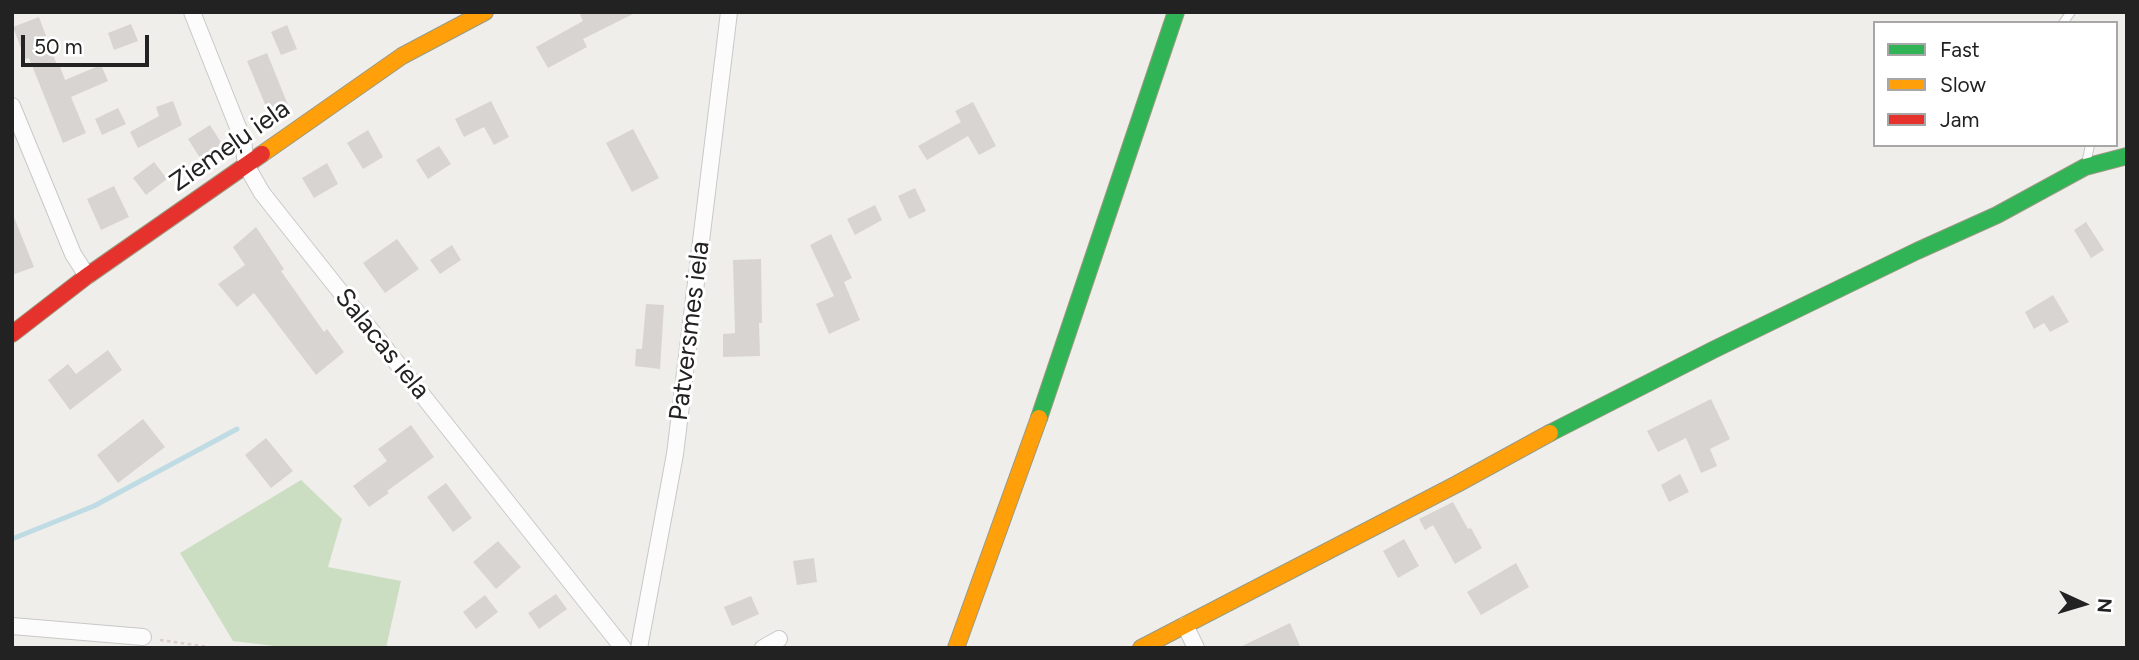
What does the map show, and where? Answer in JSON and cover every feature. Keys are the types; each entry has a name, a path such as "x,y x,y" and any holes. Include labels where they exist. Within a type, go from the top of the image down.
{"main road":[{"name":"Ziemeļu iela","path":"12,334 87,276 402,56 485,12"},
{"path":"956,648 1056,369 1176,12"},
{"path":"1141,648 1457,484 1499,459 1704,355 1997,215 2085,167 2127,156"}],"street":[{"name":"Salacas iela","path":"192,12 243,140 246,165 262,193 623,648"},
{"name":"Patversmes iela","path":"639,648 675,454 729,12"},
{"path":"12,106 73,254 87,276"},
{"path":"1185,625 1196,648"},
{"path":"12,626 143,638"},
{"path":"763,648 779,639"}],"lane":[{"path":"2085,167 2090,147"}],"path":[{"path":"143,638 215,648"}],"green space":[{"path":"301,480 342,519 328,567 401,581 386,648 291,648 233,641 180,553"}],"building":[{"path":"579,12 637,12 583,39 587,47 548,68 536,47 583,21"},
{"path":"39,17 65,80 101,65 108,81 71,97 86,133 63,143 29,58 25,59 13,27"},
{"path":"131,24 138,41 114,50 108,33"},
{"path":"287,25 297,49 281,55 271,32"},
{"path":"267,53 288,105 269,114 247,61"},
{"path":"173,101 182,125 138,148 130,132 159,116 156,107"},
{"path":"491,101 509,137 494,145 484,127 464,137 455,119"},
{"path":"973,102 996,146 979,155 968,136 927,160 918,146 961,122 955,111"},
{"path":"118,108 126,124 102,135 95,119"},
{"path":"210,125 222,144 200,158 188,139"},
{"path":"633,129 659,178 632,192 606,143"},
{"path":"368,130 383,157 363,169 347,143"},
{"path":"439,146 451,164 428,179 416,160"},
{"path":"154,162 167,179 146,195 133,178"},
{"path":"327,163 338,184 314,198 302,178"},
{"path":"114,186 129,217 101,230 87,199"},
{"path":"915,188 926,211 909,219 898,196"},
{"path":"875,205 882,220 855,235 847,219"},
{"path":"12,212 34,267 12,275"},
{"path":"2086,222 2104,250 2091,258 2074,230"},
{"path":"256,227 284,269 281,271 324,332 327,329 344,352 316,375 254,293 237,307 218,284 245,265 233,247"},
{"path":"831,234 852,278 844,282 860,320 829,334 816,304 834,296 810,245"},
{"path":"397,239 419,269 385,293 363,263"},
{"path":"452,245 461,260 440,274 430,260"},
{"path":"761,259 760,356 723,357 723,334 735,333 733,260"},
{"path":"2053,295 2069,322 2050,332 2044,323 2034,329 2025,312"},
{"path":"646,304 664,305 660,369 635,366 636,349 642,349"},
{"path":"108,350 122,370 70,410 48,380 68,364 76,374"},
{"path":"1711,399 1730,439 1710,449 1717,466 1701,473 1686,438 1658,452 1647,431"},
{"path":"143,419 165,447 118,483 97,455"},
{"path":"411,425 434,457 369,507 353,486 387,461 378,449"},
{"path":"266,438 293,471 271,488 245,455"},
{"path":"1680,474 1689,492 1669,502 1661,485"},
{"path":"446,483 472,518 453,532 427,497"},
{"path":"1453,502 1482,548 1455,564 1433,525 1425,530 1419,519"},
{"path":"1404,539 1419,566 1398,578 1383,551"},
{"path":"498,541 521,567 496,589 473,562"},
{"path":"814,558 817,582 797,585 793,561"},
{"path":"1516,563 1529,587 1481,615 1467,592"},
{"path":"556,594 567,609 539,629 528,613"},
{"path":"485,595 498,612 476,629 463,612"},
{"path":"751,596 759,614 732,626 724,607"},
{"path":"1290,623 1301,648 1238,648"}],"waterway":[{"path":"12,539 94,506 237,429"}],"traffic: fast":[{"path":"1039,418 1176,12"},
{"path":"1550,433 1715,349 1997,215 2085,167 2127,156"}],"traffic: slow":[{"path":"262,154 402,56 485,12"},
{"path":"956,648 1039,418"},
{"path":"1141,648 1550,433"}],"traffic: jam":[{"path":"12,334 87,276 262,154"}]}
